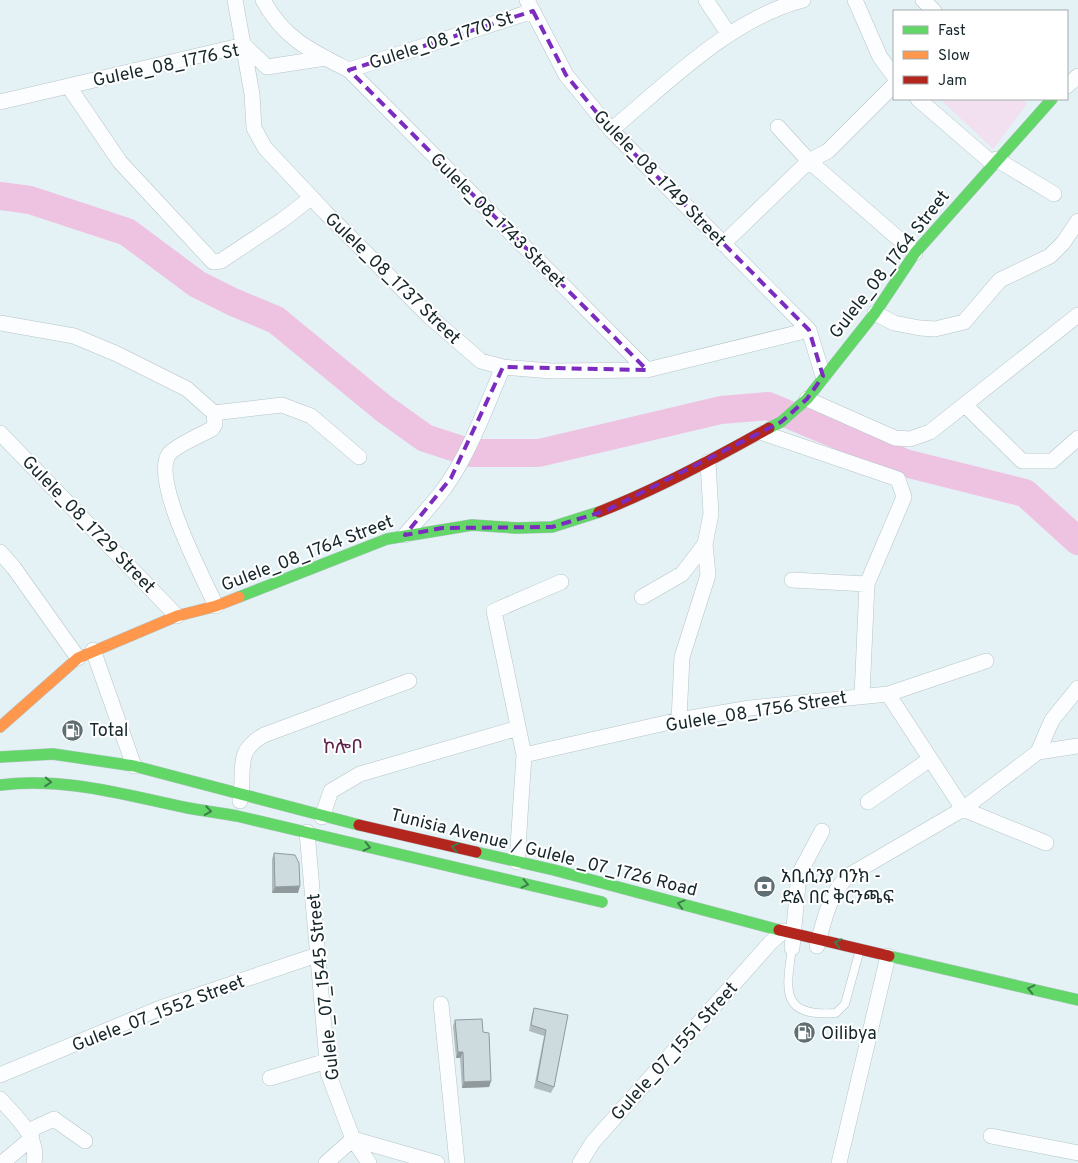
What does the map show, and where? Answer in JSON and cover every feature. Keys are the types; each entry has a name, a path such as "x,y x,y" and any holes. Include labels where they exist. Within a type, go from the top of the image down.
{"main road":[{"name":"Gulele_08_1764 Street","path":"0,727 78,658 93,650 177,616 216,606 337,557 405,535 472,525 517,528 552,527 605,511 708,462 782,422 808,399 823,376 875,312 915,253 1043,101"},
{"name":"Tunisia Avenue / Gulele _07_1726 Road","path":"0,757 53,754 134,766 322,817 517,862 788,932 820,948"},
{"name":"Tunisia Avenue / Gulele _07_1726 Road","path":"0,785 34,781 112,790 190,808 237,816 617,906"},
{"name":"Tunisia Avenue / Gulele _07_1726 Road","path":"766,940 792,948 860,948 873,964 1078,1000"}],"street":[{"name":"Gulele_08_1737 Street","path":"235,0 252,94 254,128 265,148 311,198 430,317 480,361 503,367 552,371 647,370 809,330"},
{"name":"Gulele_08_1743 Street","path":"263,0 273,19 309,50 349,70 647,370"},
{"path":"706,0 728,33"},
{"path":"611,130 728,33 787,5 803,0"},
{"path":"855,0 880,57 893,75"},
{"path":"923,0 933,10"},
{"name":"Gulele_08_1770 St","path":"349,70 530,5"},
{"name":"Gulele_08_1749 Street","path":"530,5 566,75 611,130 809,330"},
{"name":"Gulele_08_1776 St","path":"0,102 244,45 267,67 326,58"},
{"path":"1068,85 1078,76"},
{"path":"723,244 809,161 828,151 893,86"},
{"path":"69,87 120,162 212,262 221,261 281,221 311,198"},
{"path":"919,100 994,161 1054,194"},
{"path":"778,127 809,161 915,253"},
{"path":"875,312 894,323 920,328 934,329 964,322 1000,280 1050,256 1063,243 1078,221"},
{"path":"808,399 896,438 910,439 930,432 1078,315"},
{"path":"0,323 74,336 117,354 187,389 214,413 215,424 212,429 172,451 166,462 166,472 168,492 180,528 216,606"},
{"path":"809,330 823,376"},
{"path":"405,535 441,494 451,478 481,420 503,367"},
{"path":"214,413 282,405 311,416 359,457"},
{"path":"965,405 1022,461 1052,461 1078,438"},
{"name":"Gulele_08_1729 Street","path":"0,433 177,616"},
{"path":"763,433 898,478 904,497 867,584 862,695"},
{"path":"679,720 682,657 708,575 705,544 711,514 708,462"},
{"path":"642,597 682,574 705,544"},
{"path":"0,552 14,568 78,658"},
{"path":"792,580 867,584"},
{"path":"517,862 524,755 494,611 561,582"},
{"path":"93,650 134,766"},
{"name":"Gulele_08_1756 Street","path":"524,755 679,720 750,708 862,695 888,694 986,661"},
{"path":"237,816 241,794 243,754 248,744 264,734 409,681"},
{"path":"1038,752 1052,720 1078,688"},
{"path":"888,694 963,808 1046,843"},
{"path":"322,817 331,791 360,774 518,728"},
{"path":"820,948 828,907 838,886 848,876 963,808 1038,752 1078,746"},
{"path":"868,802 930,760"},
{"path":"792,948 788,932 799,874 822,831"},
{"name":"Gulele _07_1545 Street","path":"306,832 327,1060 331,1082 353,1139 369,1163"},
{"name":"Gulele_07_1551 Street","path":"580,1163 593,1142 766,940 788,932"},
{"name":"Gulele_07_1552 Street","path":"0,1075 163,1007 317,955"},
{"path":"839,1163 873,964"},
{"path":"441,1004 457,1163"},
{"path":"270,1078 327,1060"},
{"path":"0,1099 30,1135 36,1151 34,1163"},
{"path":"2,1163 30,1135 54,1119 85,1141"},
{"path":"991,1136 1078,1153"},
{"path":"326,1163 353,1139 437,1163"}],"lane":[{"path":"792,948 787,989 793,1003 804,1010 822,1014 836,1013 845,1004 873,964 860,948"}],"highlighted area":[{"path":"533,11 566,75 611,130 809,330 823,376 807,399 781,422 605,511 552,527 442,528 405,535 451,478 503,367 647,370 349,70"}],"shaded area":[{"path":"941,100 1023,100 1027,104 993,149"}],"building":[{"path":"274,853 295,855 299,863 300,886 275,887"},
{"path":"534,1008 568,1015 554,1087 537,1081 546,1030 531,1025"},
{"path":"482,1019 483,1032 489,1033 491,1081 464,1082 463,1052 458,1052 455,1020"}],"waterway":[{"path":"0,196 30,200 127,232 197,284 276,320 383,408 425,438 471,453 539,453 721,410 768,406 905,463 1025,493 1078,541"}],"traffic: fast":[{"path":"769,428 781,422 807,399 875,313 915,253 1051,100"},
{"path":"239,597 387,539 472,525 517,528 552,527 599,512"},
{"path":"0,757 53,754 134,766 359,825"},
{"path":"0,785 24,783 72,785 237,816 602,902"},
{"path":"476,852 554,870 779,930"},
{"path":"889,956 1078,1000"}],"traffic: slow":[{"path":"0,727 78,658 177,616 216,606 239,597"}],"traffic: jam":[{"path":"599,512 643,494 686,473 769,428"},
{"path":"359,825 476,852"},
{"path":"779,930 889,956"}],"place":[{"name":"Total","path":"73,730"},
{"name":"አቢሲንያ ባንክ - ድል በር ቅርንጫፍ","path":"765,886"},
{"name":"Oilibya","path":"805,1033"}],"district":[{"name":"ኮሎቦ","path":"343,746"}]}
